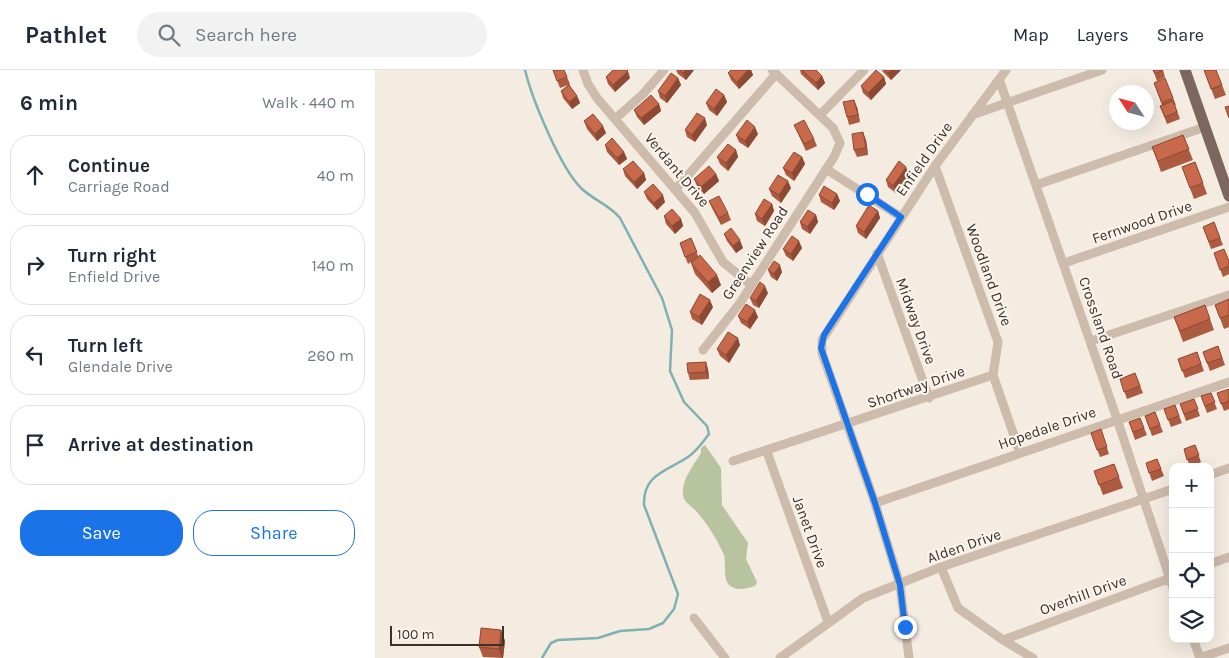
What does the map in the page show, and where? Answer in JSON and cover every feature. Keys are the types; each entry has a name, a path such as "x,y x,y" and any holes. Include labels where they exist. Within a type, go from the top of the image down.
{"main road":[{"path":"1185,70 1229,196"}],"street":[{"name":"Verdant Drive","path":"583,70 588,84 615,119 695,213 713,248 723,262 751,285"},
{"path":"615,119 643,94 664,70"},
{"path":"676,189 774,72 820,115 864,70"},
{"name":"Enfield Drive","path":"847,425 822,353 821,344 824,335 935,166 1006,70"},
{"path":"972,115 1102,70"},
{"name":"Crossland Road","path":"999,79 1091,341 1169,572"},
{"name":"Greenview Road","path":"703,350 751,285 837,152 839,139 833,128 820,115"},
{"path":"1036,185 1205,127"},
{"name":"Woodland Drive","path":"935,166 998,342 993,375 1020,453"},
{"path":"826,169 901,217"},
{"name":"Fernwood Drive","path":"1063,263 1229,207"},
{"name":"Midway Drive","path":"877,253 929,398"},
{"path":"1091,341 1229,295"},
{"name":"Shortway Drive","path":"733,461 767,452 993,375"},
{"name":"Hopedale Drive","path":"875,503 1117,418 1229,382"},
{"path":"847,425 875,503 900,585 909,658"},
{"name":"Janet Drive","path":"767,452 828,622"},
{"path":"1214,474 1229,468"},
{"name":"Alden Drive","path":"780,658 863,598 900,585 941,567 1169,491"},
{"path":"1214,563 1229,557"},
{"path":"941,567 958,608 1003,640 1033,658"},
{"name":"Overhill Drive","path":"1003,640 1169,579"},
{"path":"694,618 725,658"},
{"path":"1194,643 1200,658 1229,648"}],"green space":[{"path":"705,445 721,468 722,505 748,543 746,559 757,582 755,586 738,589 729,585 725,575 724,555 719,544 705,521 684,498 683,489 686,478 701,453 701,448"}],"building":[{"path":"553,70 564,70 567,77 557,81"},
{"path":"613,70 628,71 613,85 606,77"},
{"path":"731,70 748,70 737,82 728,73"},
{"path":"802,70 816,70 822,76 816,83"},
{"path":"876,70 884,77 868,93 861,86"},
{"path":"1153,70 1163,70 1155,74"},
{"path":"1204,70 1216,70 1222,85 1211,89"},
{"path":"671,73 678,78 665,96 658,91"},
{"path":"1165,78 1173,98 1162,103 1154,83"},
{"path":"569,85 577,96 569,102 561,91"},
{"path":"716,89 724,95 714,109 706,103"},
{"path":"651,95 659,104 641,118 634,110"},
{"path":"854,100 858,115 847,117 843,102"},
{"path":"1173,101 1177,112 1165,117 1160,106"},
{"path":"1229,106 1229,118 1225,107"},
{"path":"697,113 705,118 692,135 685,130"},
{"path":"593,114 603,126 595,134 584,121"},
{"path":"747,120 755,127 745,141 736,135"},
{"path":"804,120 814,139 804,144 794,125"},
{"path":"863,132 866,148 854,150 852,134"},
{"path":"1183,135 1189,149 1158,161 1152,147"},
{"path":"612,138 624,152 617,158 605,145"},
{"path":"728,144 736,150 726,163 717,157"},
{"path":"794,152 802,157 792,173 783,168"},
{"path":"633,161 644,173 634,182 623,169"},
{"path":"899,161 906,167 893,186 886,180"},
{"path":"1195,162 1203,183 1190,188 1182,167"},
{"path":"709,166 716,174 701,187 694,179"},
{"path":"778,175 788,181 779,195 769,189"},
{"path":"653,184 663,195 654,203 644,192"},
{"path":"824,186 837,194 832,203 819,195"},
{"path":"719,196 728,213 719,218 709,201"},
{"path":"764,199 772,204 762,219 755,214"},
{"path":"869,205 878,211 864,232 856,226"},
{"path":"672,209 681,219 672,226 664,216"},
{"path":"808,210 816,215 807,227 800,222"},
{"path":"1214,222 1220,238 1209,242 1203,227"},
{"path":"731,228 740,240 733,246 724,234"},
{"path":"792,236 799,241 791,254 783,249"},
{"path":"691,238 697,252 685,257 680,243"},
{"path":"1224,249 1229,266 1220,270 1214,253"},
{"path":"700,255 717,275 708,282 691,263"},
{"path":"774,261 780,265 774,274 768,270"},
{"path":"760,282 765,286 756,301 750,298"},
{"path":"700,294 710,300 699,317 690,312"},
{"path":"1229,299 1229,315 1220,318 1215,305"},
{"path":"746,304 755,310 747,322 738,316"},
{"path":"1205,305 1210,319 1180,331 1174,317"},
{"path":"728,332 738,338 726,355 717,349"},
{"path":"1218,346 1222,358 1207,363 1203,352"},
{"path":"1197,352 1201,364 1182,371 1178,359"},
{"path":"706,362 706,372 688,373 687,363"},
{"path":"1135,373 1140,386 1124,392 1120,379"},
{"path":"1229,389 1229,401 1221,404 1217,393"},
{"path":"1211,393 1215,402 1205,406 1201,396"},
{"path":"1194,399 1198,409 1184,414 1180,404"},
{"path":"1175,405 1179,416 1168,420 1164,409"},
{"path":"1155,412 1160,425 1150,429 1145,416"},
{"path":"1140,418 1144,428 1133,432 1129,422"},
{"path":"1101,429 1107,447 1097,450 1091,433"},
{"path":"1195,445 1199,455 1187,460 1184,449"},
{"path":"1157,459 1161,469 1149,473 1146,463"},
{"path":"1114,464 1119,477 1099,485 1094,471"},
{"path":"481,628 501,630 499,649 479,647"}],"waterway":[{"path":"525,70 540,115 564,165 581,188 616,213 620,218 662,298 672,330 670,371 684,402 707,426 709,434 691,455 652,480 647,486 645,495 644,505 678,594 674,609 663,623 649,629 620,631 598,638 558,640 551,643 542,658"}],"route":[{"path":"867,194 901,217 824,335 821,348 875,503 900,585 905,627"}]}
